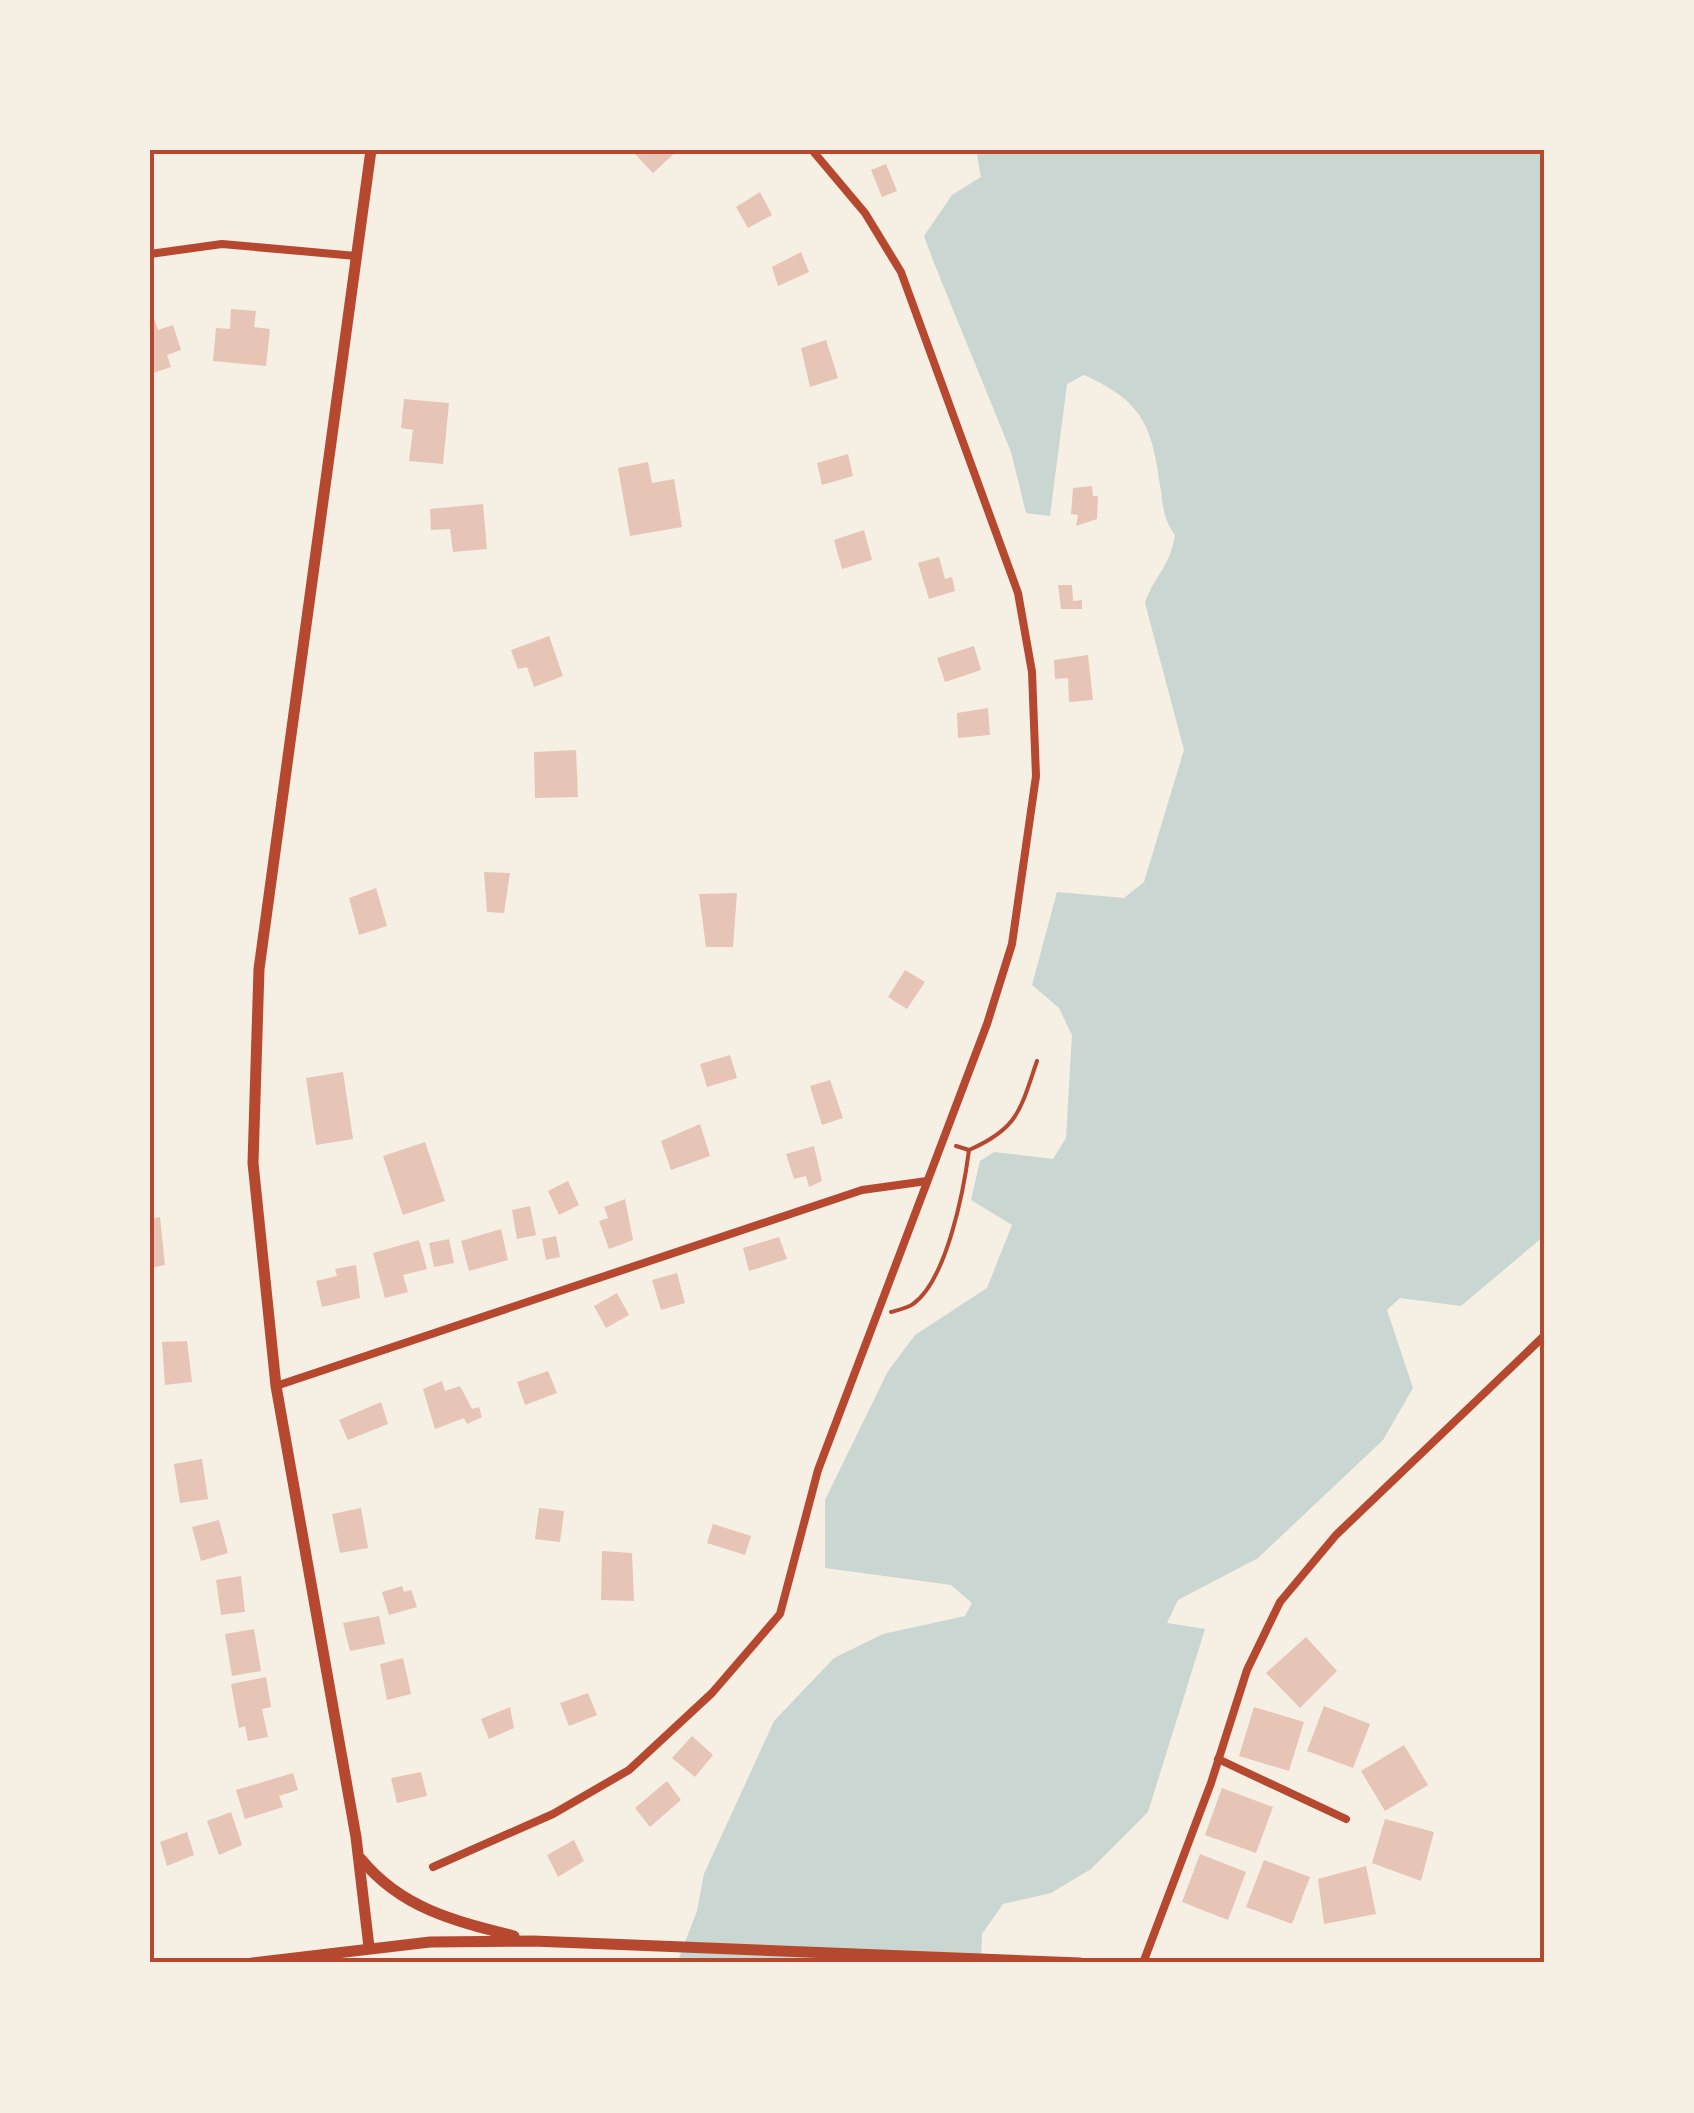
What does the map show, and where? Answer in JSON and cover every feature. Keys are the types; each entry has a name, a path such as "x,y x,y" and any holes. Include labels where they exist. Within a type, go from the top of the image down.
{"main road":[{"path":"369,1947 358,1856 276,1386 253,1163 259,970 371,150"},
{"path":"358,1856 390,1892 402,1898 472,1926 533,1941"},
{"path":"252,1963 369,1947 533,1941 1080,1963"}],"street":[{"path":"433,1867 552,1814 628,1770 768,1633 787,1598 803,1515 987,1024 1012,944 1035,792 1032,672 1013,574 911,295 865,212 812,150"},
{"path":"150,254 222,244 356,256"},
{"path":"276,1386 862,1190 927,1181"},
{"path":"1143,1963 1260,1636 1296,1578 1544,1336"},
{"path":"1218,1760 1346,1818"}],"path":[{"path":"876,1317 913,1305 933,1280 955,1219 969,1150 1004,1135 1022,1104 1037,1062"}],"shaded area":[{"path":"976,150 1544,150 1544,1236 1461,1306 1400,1298 1387,1310 1413,1388 1383,1440 1258,1558 1178,1600 1167,1623 1205,1629 1148,1812 1091,1869 1051,1893 1003,1904 982,1934 981,1963 677,1963 697,1911 704,1874 774,1721 834,1658 883,1634 965,1616 972,1603 951,1585 825,1568 825,1500 888,1371 915,1335 987,1288 1012,1225 971,1200 980,1161 994,1152 1053,1159 1066,1138 1072,1035 1059,1008 1032,985 1057,892 1124,898 1144,882 1184,750 1145,603 1175,535 1165,514 1154,450 1142,420 1133,407 1105,385 1084,375 1067,384 1050,516 1026,513 1011,452 924,236 952,195 981,177"}],"building":[{"path":"631,150 678,150 653,173"},
{"path":"886,164 897,191 882,197 871,170"},
{"path":"760,192 772,215 748,228 736,207"},
{"path":"801,252 809,272 778,286 772,267"},
{"path":"231,309 256,311 254,327 270,329 266,366 213,361 216,328 230,329"},
{"path":"153,315 158,330 173,325 181,350 167,355 171,367 150,374"},
{"path":"826,340 838,378 810,387 801,348"},
{"path":"404,399 449,403 443,464 409,461 413,430 401,428"},
{"path":"848,454 853,476 822,485 817,463"},
{"path":"648,462 652,483 674,479 682,527 630,536 618,468"},
{"path":"1092,486 1093,496 1098,496 1097,519 1076,526 1078,515 1071,514 1073,488"},
{"path":"483,504 487,549 453,552 450,529 431,530 430,509"},
{"path":"864,530 872,560 842,569 834,540"},
{"path":"939,557 945,579 952,577 955,591 929,599 918,563"},
{"path":"1058,585 1072,585 1073,601 1082,600 1082,609 1061,609"},
{"path":"549,636 563,676 534,687 527,667 518,669 511,650"},
{"path":"974,646 981,670 945,682 937,658"},
{"path":"1088,655 1093,700 1069,702 1068,678 1055,679 1054,660"},
{"path":"988,708 990,735 958,738 957,713"},
{"path":"576,750 578,797 535,798 534,752"},
{"path":"484,872 510,873 504,913 487,912"},
{"path":"376,888 387,926 359,935 349,898"},
{"path":"737,893 733,947 706,947 699,894"},
{"path":"905,970 925,982 907,1009 888,997"},
{"path":"730,1055 737,1078 707,1087 700,1064"},
{"path":"343,1072 353,1139 316,1145 306,1078"},
{"path":"830,1080 843,1118 822,1125 810,1086"},
{"path":"700,1124 710,1156 671,1170 661,1141"},
{"path":"425,1142 445,1201 403,1215 383,1156"},
{"path":"814,1146 822,1181 809,1187 806,1176 794,1179 786,1154"},
{"path":"568,1181 579,1205 559,1215 548,1191"},
{"path":"625,1199 633,1240 609,1249 599,1221 608,1218 604,1207"},
{"path":"530,1206 536,1235 517,1239 512,1210"},
{"path":"160,1217 165,1265 150,1268 150,1219"},
{"path":"501,1229 508,1260 469,1271 461,1241"},
{"path":"556,1236 560,1257 546,1260 542,1239"},
{"path":"779,1237 787,1259 749,1271 743,1248"},
{"path":"449,1239 454,1263 434,1267 429,1243"},
{"path":"419,1240 427,1269 403,1275 408,1292 385,1298 373,1253"},
{"path":"356,1265 360,1298 322,1307 316,1281 337,1276 335,1269"},
{"path":"677,1273 685,1303 661,1310 652,1280"},
{"path":"617,1293 629,1315 606,1328 594,1306"},
{"path":"187,1341 192,1382 165,1385 162,1342"},
{"path":"548,1371 557,1393 525,1405 517,1382"},
{"path":"442,1381 445,1391 460,1386 472,1409 479,1407 482,1417 467,1424 464,1418 435,1429 423,1389"},
{"path":"381,1402 388,1424 348,1440 339,1420"},
{"path":"202,1459 208,1499 180,1503 174,1464"},
{"path":"361,1508 368,1548 340,1553 332,1514"},
{"path":"539,1508 564,1511 560,1542 535,1539"},
{"path":"219,1520 228,1553 201,1561 192,1527"},
{"path":"713,1524 751,1536 745,1555 707,1543"},
{"path":"602,1551 632,1553 634,1601 601,1600"},
{"path":"241,1576 245,1612 221,1615 216,1580"},
{"path":"402,1586 404,1592 411,1590 417,1607 389,1615 382,1592"},
{"path":"379,1616 385,1644 350,1651 343,1623"},
{"path":"254,1629 261,1671 232,1676 225,1634"},
{"path":"1306,1637 1337,1671 1300,1708 1266,1673"},
{"path":"403,1658 411,1694 387,1700 380,1664"},
{"path":"266,1677 271,1707 262,1709 268,1737 248,1741 245,1726 239,1728 231,1684"},
{"path":"588,1693 597,1715 569,1726 560,1703"},
{"path":"1324,1706 1370,1724 1353,1768 1307,1751"},
{"path":"510,1707 514,1728 489,1739 481,1719"},
{"path":"1254,1707 1304,1722 1289,1771 1239,1756"},
{"path":"692,1736 713,1755 695,1777 672,1758"},
{"path":"1404,1745 1428,1785 1385,1811 1361,1771"},
{"path":"421,1772 427,1796 397,1803 391,1778"},
{"path":"293,1773 298,1790 279,1796 283,1807 245,1819 236,1790"},
{"path":"667,1781 681,1800 650,1827 635,1808"},
{"path":"1222,1788 1273,1807 1256,1853 1205,1835"},
{"path":"231,1812 242,1845 219,1855 207,1821"},
{"path":"1385,1819 1434,1832 1421,1881 1372,1863"},
{"path":"187,1832 194,1855 167,1866 160,1842"},
{"path":"574,1840 584,1861 558,1877 547,1855"},
{"path":"1200,1854 1246,1872 1228,1920 1182,1902"},
{"path":"1264,1860 1310,1877 1292,1924 1246,1907"},
{"path":"1366,1866 1376,1914 1324,1924 1318,1879"}]}
